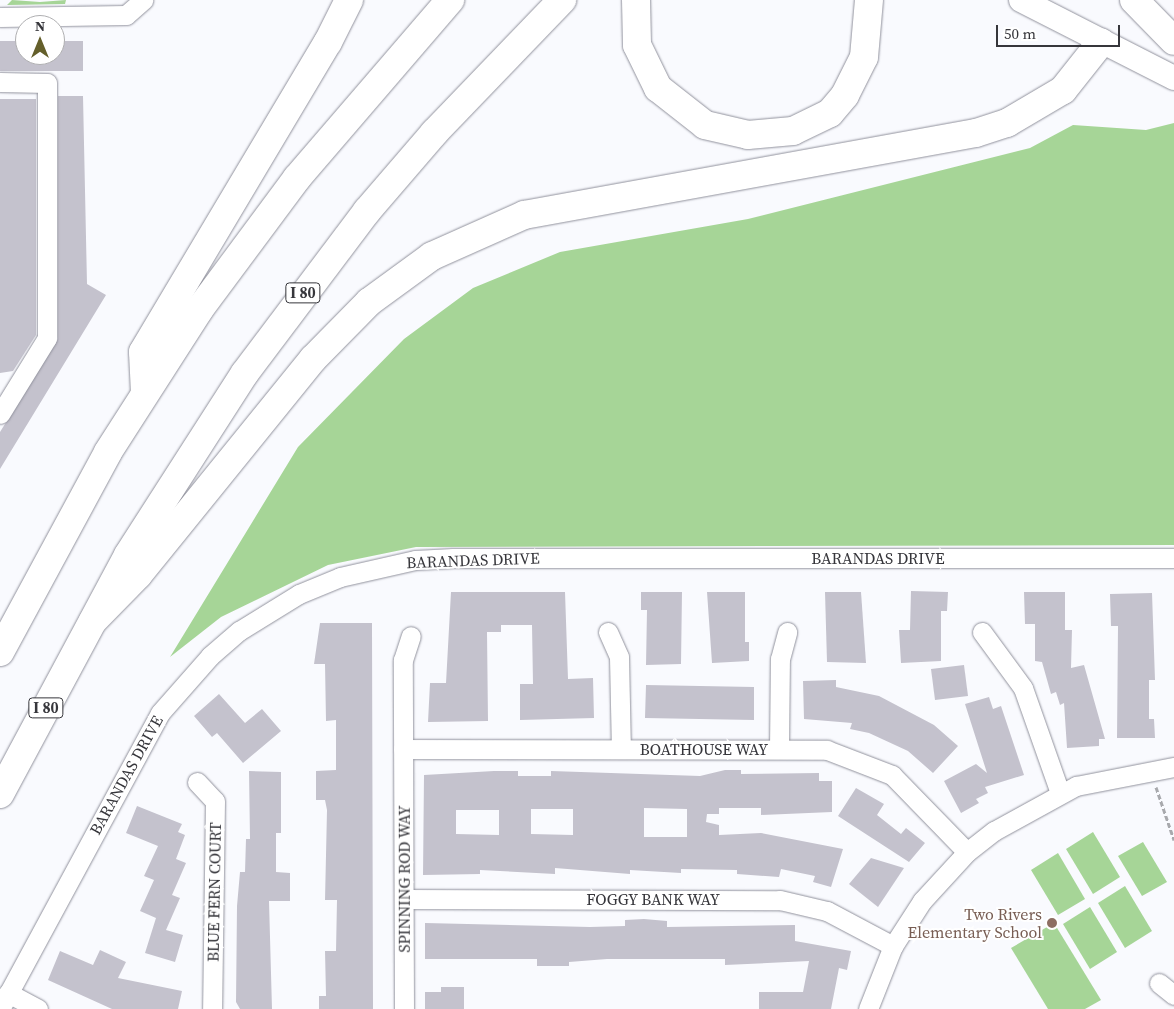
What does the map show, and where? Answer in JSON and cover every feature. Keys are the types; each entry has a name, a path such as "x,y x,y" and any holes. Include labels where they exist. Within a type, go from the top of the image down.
{"highway":[{"path":"144,393 143,352 328,42 349,0"},
{"path":"0,652 144,393 297,178 450,0"},
{"name":"I 80","path":"0,794 93,622 189,456 304,292 434,133 562,0"},
{"path":"636,0 637,45 658,88 705,124 748,136 793,131 830,113 845,95 864,57 869,0"},
{"path":"1134,0 1174,41"},
{"path":"93,622 138,575 312,359 370,302 432,256 524,215 976,133 1007,123 1063,90 1104,34"}],"main road":[{"path":"1021,0 1174,60"},
{"path":"1055,0 1104,34 1174,78"}],"street":[{"path":"0,17 126,15 143,0"},
{"path":"0,82 47,84 47,338 0,414"},
{"name":"BARANDAS DRIVE","path":"4,1001 146,735 183,683 255,620 340,577 415,560 453,558 1174,558"},
{"path":"608,632 619,657 622,748"},
{"path":"779,748 780,659 787,632"},
{"path":"982,632 1023,688 1060,793"},
{"name":"SPINNING ROD WAY","path":"404,1009 403,660 411,636"},
{"name":"BOATHOUSE WAY","path":"403,748 779,748 848,755 892,775 967,852"},
{"path":"868,1009 893,946 922,901 967,852 1023,811 1060,793 1110,776 1174,767"},
{"name":"BLUE FERN COURT","path":"197,782 215,801 212,1009"},
{"name":"FOGGY BANK WAY","path":"404,899 780,900 827,911 893,946"},
{"path":"1159,984 1174,996"},
{"path":"4,1001 38,1009"}],"path":[{"path":"1155,782 1158,803 1174,840"}],"green space":[{"path":"12,0 40,2 66,0 65,4 7,5"},
{"path":"1174,123 1174,545 416,547 328,565 221,617 170,657 298,447 404,339 473,288 560,252 748,219 1030,148 1073,125 1146,130"},
{"path":"1093,832 1120,877 1093,894 1066,849"},
{"path":"1143,842 1167,882 1142,896 1118,856"},
{"path":"1058,853 1085,899 1058,915 1031,870"},
{"path":"1125,886 1152,931 1125,948 1098,903"},
{"path":"1090,907 1117,952 1090,969 1063,924"},
{"path":"1054,923 1101,1000 1085,1009 1048,1009 1011,948"}],"building":[{"path":"0,41 15,41 15,65 65,65 65,41 83,41 83,71 0,71"},
{"path":"58,96 83,96 87,284 106,295 0,469 0,432 58,339"},
{"path":"0,99 36,99 36,335 13,371 0,373"},
{"path":"911,591 948,592 947,611 941,611 941,661 901,663 899,630 910,630"},
{"path":"451,592 565,592 568,679 593,678 594,718 520,720 520,684 533,684 532,625 501,625 501,632 487,632 488,721 428,722 430,683 446,683"},
{"path":"641,592 682,592 681,664 646,665 647,610 641,610"},
{"path":"707,592 745,592 745,642 749,642 749,661 712,663"},
{"path":"825,592 861,592 866,663 827,662"},
{"path":"1024,592 1065,592 1065,630 1072,630 1071,668 1084,665 1105,739 1099,739 1099,746 1067,748 1064,703 1060,705 1056,692 1051,694 1042,662 1035,661 1035,624 1025,624"},
{"path":"1152,593 1155,680 1149,680 1149,719 1154,719 1155,738 1117,738 1118,626 1111,626 1110,594"},
{"path":"320,623 372,623 373,1009 319,1009 319,996 326,996 325,951 336,951 337,900 325,900 327,810 325,800 316,800 316,771 336,770 336,720 326,721 325,664 314,664"},
{"path":"964,665 968,696 935,700 931,669"},
{"path":"836,680 836,687 879,696 934,725 958,746 933,773 908,751 869,733 850,729 852,723 804,719 803,681"},
{"path":"646,685 754,687 754,720 645,718"},
{"path":"219,694 245,723 262,709 281,731 243,763 217,733 212,737 194,716"},
{"path":"989,697 993,709 1001,706 1024,775 985,787 988,793 976,799 979,803 961,813 944,781 976,764 987,773 965,704"},
{"path":"725,770 741,770 741,774 819,773 819,781 832,781 832,812 761,815 761,808 719,808 719,814 707,814 706,822 719,825 719,835 761,833 843,849 831,887 813,882 815,876 781,869 779,877 737,874 737,870 681,869 681,873 630,870 630,874 555,868 555,874 480,870 480,874 423,875 424,775 518,771 518,776 551,776 551,771 700,776","holes":["644,808 687,809 687,837 644,837","531,809 573,809 573,835 531,834","456,810 499,810 499,835 456,834"]},
{"path":"249,771 281,772 281,833 276,833 276,872 290,873 290,901 269,901 272,1009 240,1009 236,1002 237,906 240,872 245,872 246,839 250,839"},
{"path":"856,788 884,804 877,815 901,834 906,828 925,843 909,862 838,816"},
{"path":"137,806 182,824 178,832 185,835 176,859 186,863 172,895 180,898 166,930 183,935 175,962 145,953 156,918 140,911 154,880 144,876 158,846 126,833"},
{"path":"871,858 904,868 878,907 849,884"},
{"path":"625,920 667,921 667,927 795,925 795,941 851,951 847,970 839,968 831,1009 759,1009 759,992 803,992 809,961 725,965 725,959 607,959 569,962 569,966 537,966 537,959 425,959 425,923 590,927 625,926"},
{"path":"100,950 126,962 118,978 182,991 178,1009 112,1009 48,980 60,951 93,965"},
{"path":"441,987 464,987 464,1009 425,1009 425,992 441,992"}],"place":[{"name":"Two Rivers Elementary School","path":"1052,923"}]}
